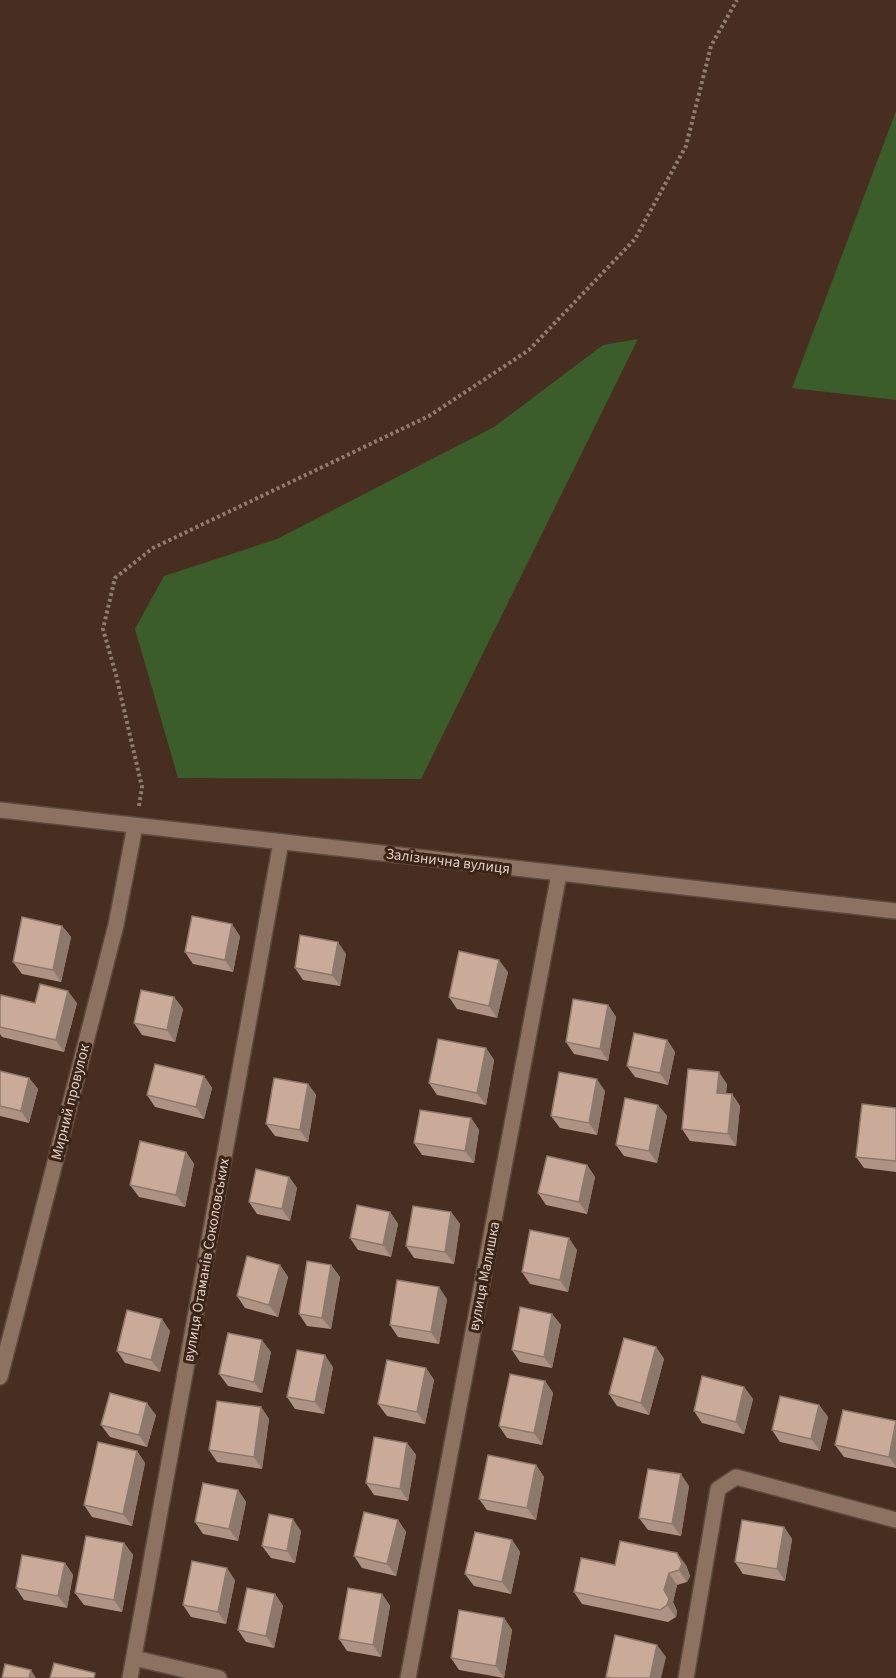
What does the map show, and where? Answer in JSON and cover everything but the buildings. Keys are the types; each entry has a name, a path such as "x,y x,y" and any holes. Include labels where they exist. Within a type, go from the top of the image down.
{"street":[{"name":"Залізнична вулиця","path":"0,810 896,911"},
{"name":"Мирний провулок","path":"0,1377 116,926 135,826"},
{"name":"вулиця Отаманів Соколовських","path":"130,1678 281,842"},
{"name":"вулиця Малишка","path":"408,1678 559,874"},
{"path":"686,1678 718,1489 736,1477 896,1520"},
{"path":"134,1658 219,1678"}],"path":[{"path":"135,826 142,787 103,629 115,578 153,548 429,416 529,350 635,239 686,146 711,46 737,0"}],"green space":[{"path":"896,111 896,400 792,388"},
{"path":"638,339 421,779 178,778 135,629 164,576 277,539 494,427 603,345"}]}
